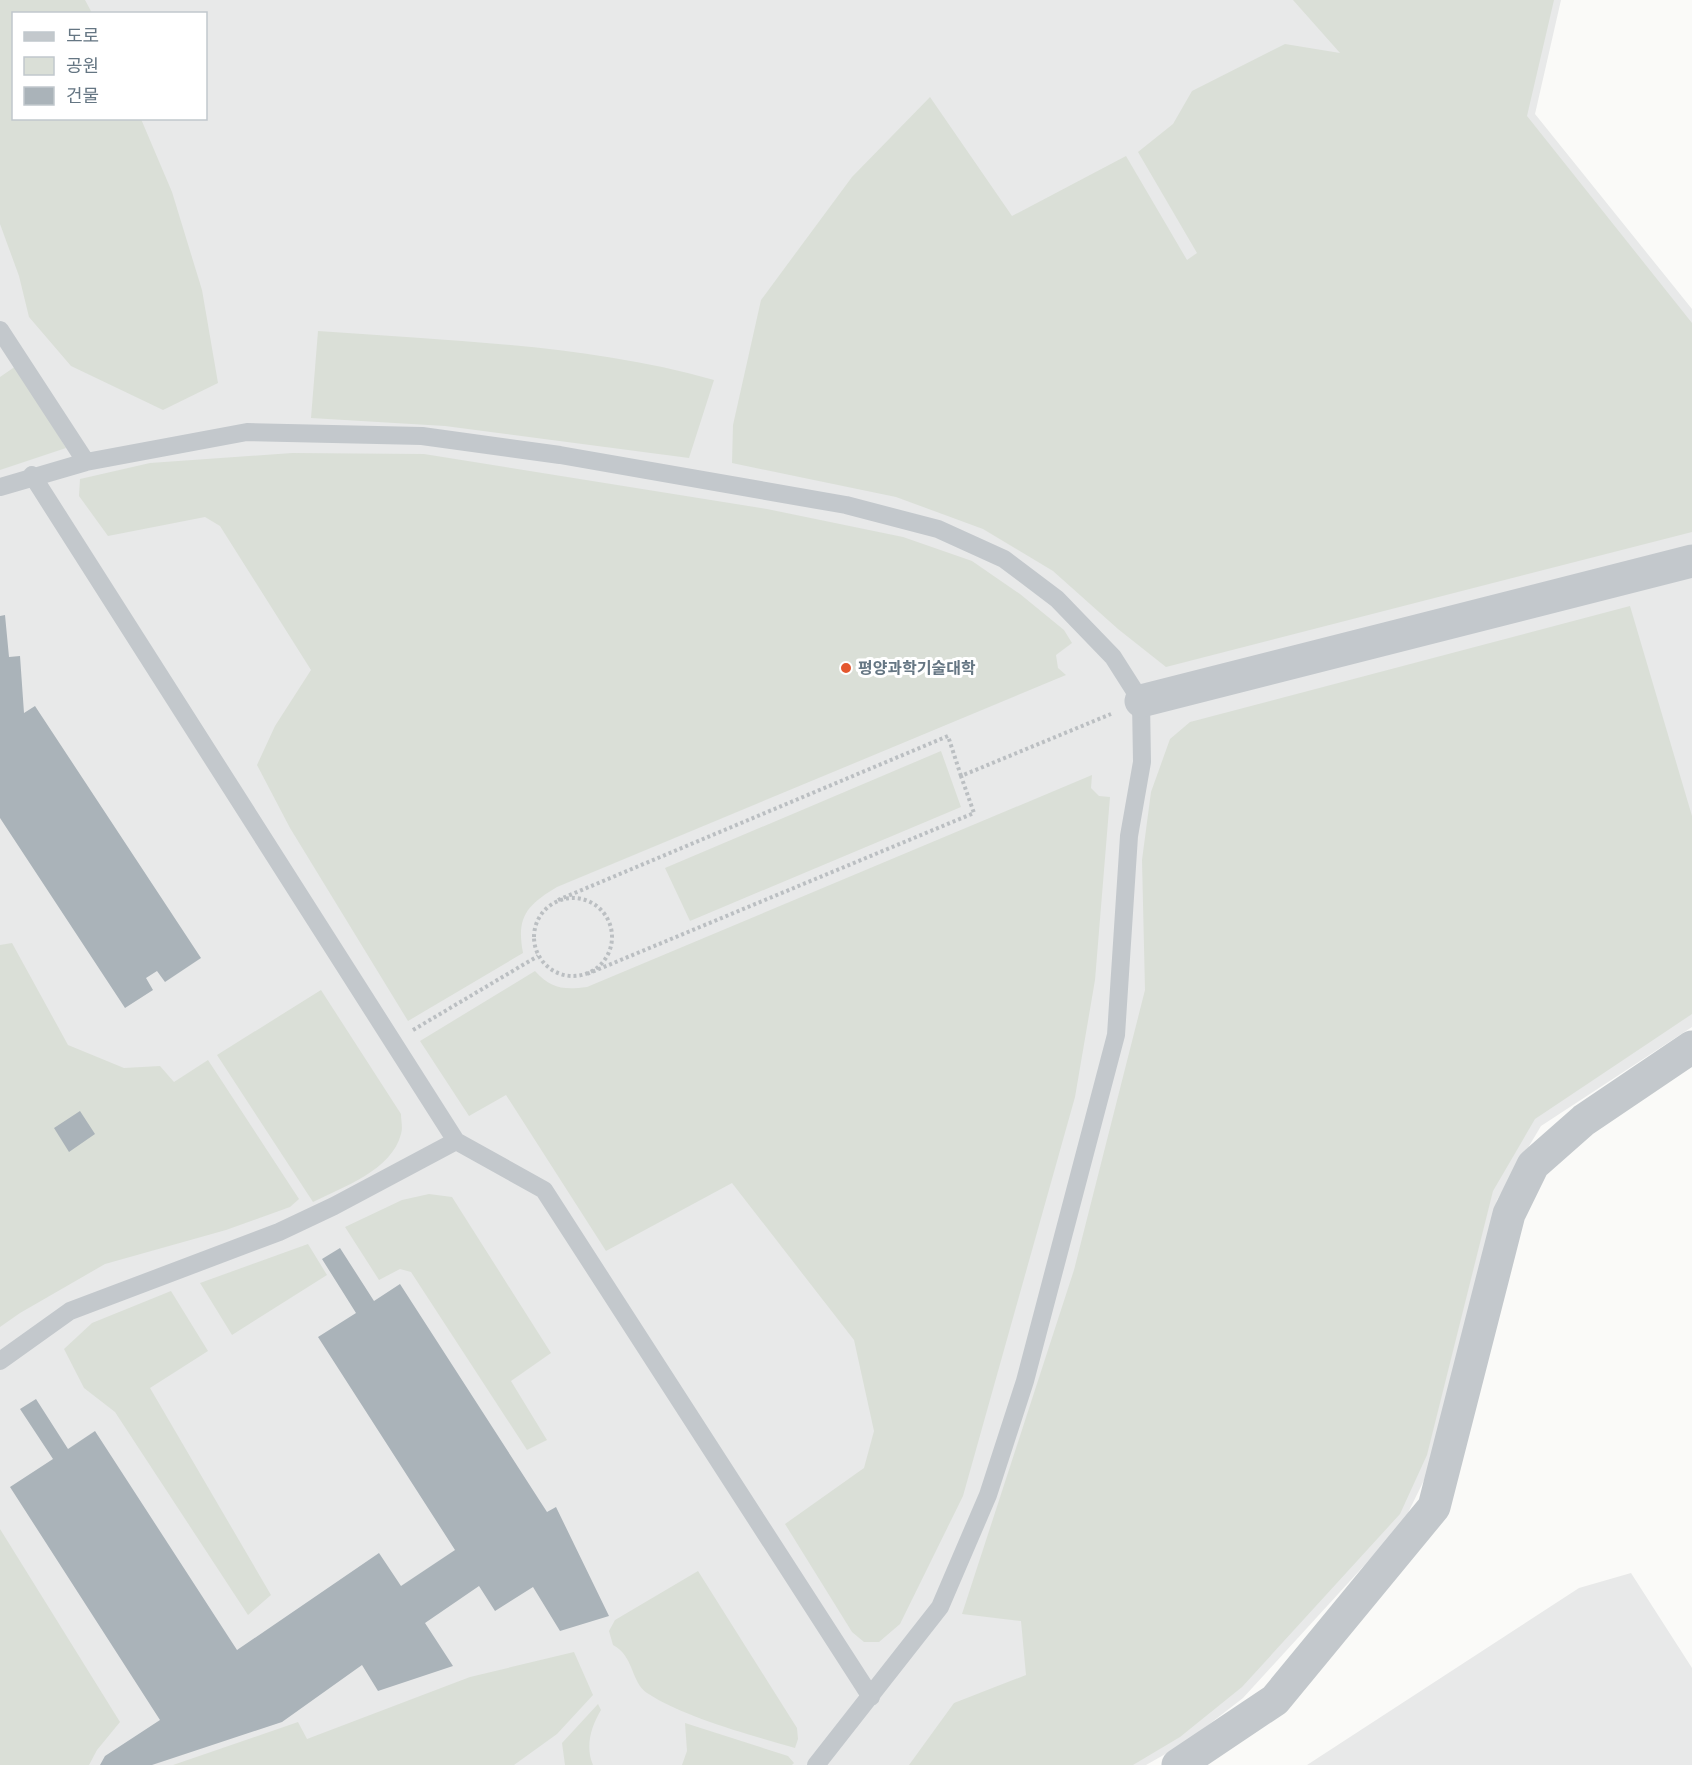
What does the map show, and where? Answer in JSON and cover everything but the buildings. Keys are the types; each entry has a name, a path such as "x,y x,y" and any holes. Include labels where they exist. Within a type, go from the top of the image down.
{"street":[{"path":"1141,701 1692,561"},
{"path":"1178,1765 1275,1700 1434,1507 1509,1214 1533,1164 1584,1120 1692,1047"}],"lane":[{"path":"0,330 86,462"},
{"path":"0,487 32,475 86,462 247,432 422,436 560,455 846,505 938,530 1004,559 1057,599 1113,657 1141,701 1142,762 1129,836 1116,1035 1025,1381 988,1495 940,1607 816,1765"},
{"path":"32,475 456,1141 544,1190 871,1697"},
{"path":"0,1360 70,1311 279,1232 456,1141"}],"path":[{"path":"961,776 1141,701"},
{"path":"948,736 961,776 974,813 587,974 576,977 554,972 538,957 533,935 535,924 548,906 558,900 948,736"},
{"path":"558,900 569,897 591,902 607,917 611,927 612,939 605,960 587,974"},
{"path":"392,1042 538,957"}],"shaded area":[{"name":"평양과학기술대학","path":"0,0 1561,0 1535,114 1692,309 1692,1027 1541,1126 1497,1200 1432,1464 1403,1523 1243,1698 1185,1743 1146,1765 0,1765"},
{"path":"1631,1573 1692,1668 1692,1765 1307,1765 1579,1588"}],"green space":[{"path":"0,0 85,0 91,12 12,12 12,120 141,120 172,192 202,290 218,383 163,410 71,366 29,317 19,276 0,224"},
{"path":"1293,0 1554,0 1527,116 1692,323 1692,532 1166,667 1118,629 1053,571 983,529 896,497 732,463 733,425 761,300 852,177 930,97 1012,216 1126,156 1187,260 1197,253 1138,152 1173,124 1192,91 1285,44 1340,53"},
{"path":"318,331 468,341 567,351 666,368 714,380 689,458 445,426 311,418"},
{"path":"16,366 66,448 0,470 0,377"},
{"path":"292,453 424,454 767,509 903,537 972,561 1020,594 1064,630 1072,643 1056,655 1058,668 1066,675 557,887 538,900 526,913 521,930 523,953 408,1021 290,828 257,765 275,726 311,670 220,526 205,517 108,536 79,496 80,479 150,463"},
{"path":"1630,606 1692,816 1692,1014 1535,1119 1493,1191 1427,1455 1400,1514 1242,1687 1180,1737 1133,1765 909,1765 954,1703 1026,1675 1021,1621 962,1614 1074,1270 1145,990 1142,860 1151,792 1170,739 1190,722"},
{"path":"941,751 961,807 690,921 665,868"},
{"path":"1092,775 1091,788 1099,796 1110,797 1095,980 1075,1097 963,1496 900,1624 879,1642 864,1642 852,1632 785,1524 864,1468 874,1431 854,1340 732,1183 606,1251 506,1095 469,1116 420,1041 535,971 547,982 558,987 587,987"},
{"path":"12,943 68,1045 124,1068 160,1066 174,1082 208,1060 299,1199 290,1207 226,1230 105,1264 0,1327 0,945"},
{"path":"321,990 401,1114 402,1129 396,1147 388,1158 365,1176 313,1202 217,1055"},
{"path":"429,1194 452,1197 551,1353 511,1381 547,1440 527,1450 411,1272 400,1269 379,1280 345,1227 402,1200"},
{"path":"308,1244 327,1275 232,1335 200,1283"},
{"path":"171,1291 208,1351 150,1388 271,1595 248,1615 115,1412 84,1388 64,1349 92,1323"},
{"path":"0,1529 120,1722 97,1750 89,1765 0,1765"},
{"path":"698,1571 797,1728 798,1739 795,1748 719,1725 662,1702 642,1688 625,1656 613,1645 609,1631 615,1620"},
{"path":"574,1652 593,1695 557,1734 514,1765 173,1765 298,1722 307,1739 470,1677"},
{"path":"598,1704 601,1710 594,1723 589,1744 593,1765 565,1765 562,1743"},
{"path":"685,1723 788,1756 794,1763 792,1765 682,1765 687,1751"}],"place":[{"name":"평양과학기술대학","path":"846,668"}]}
